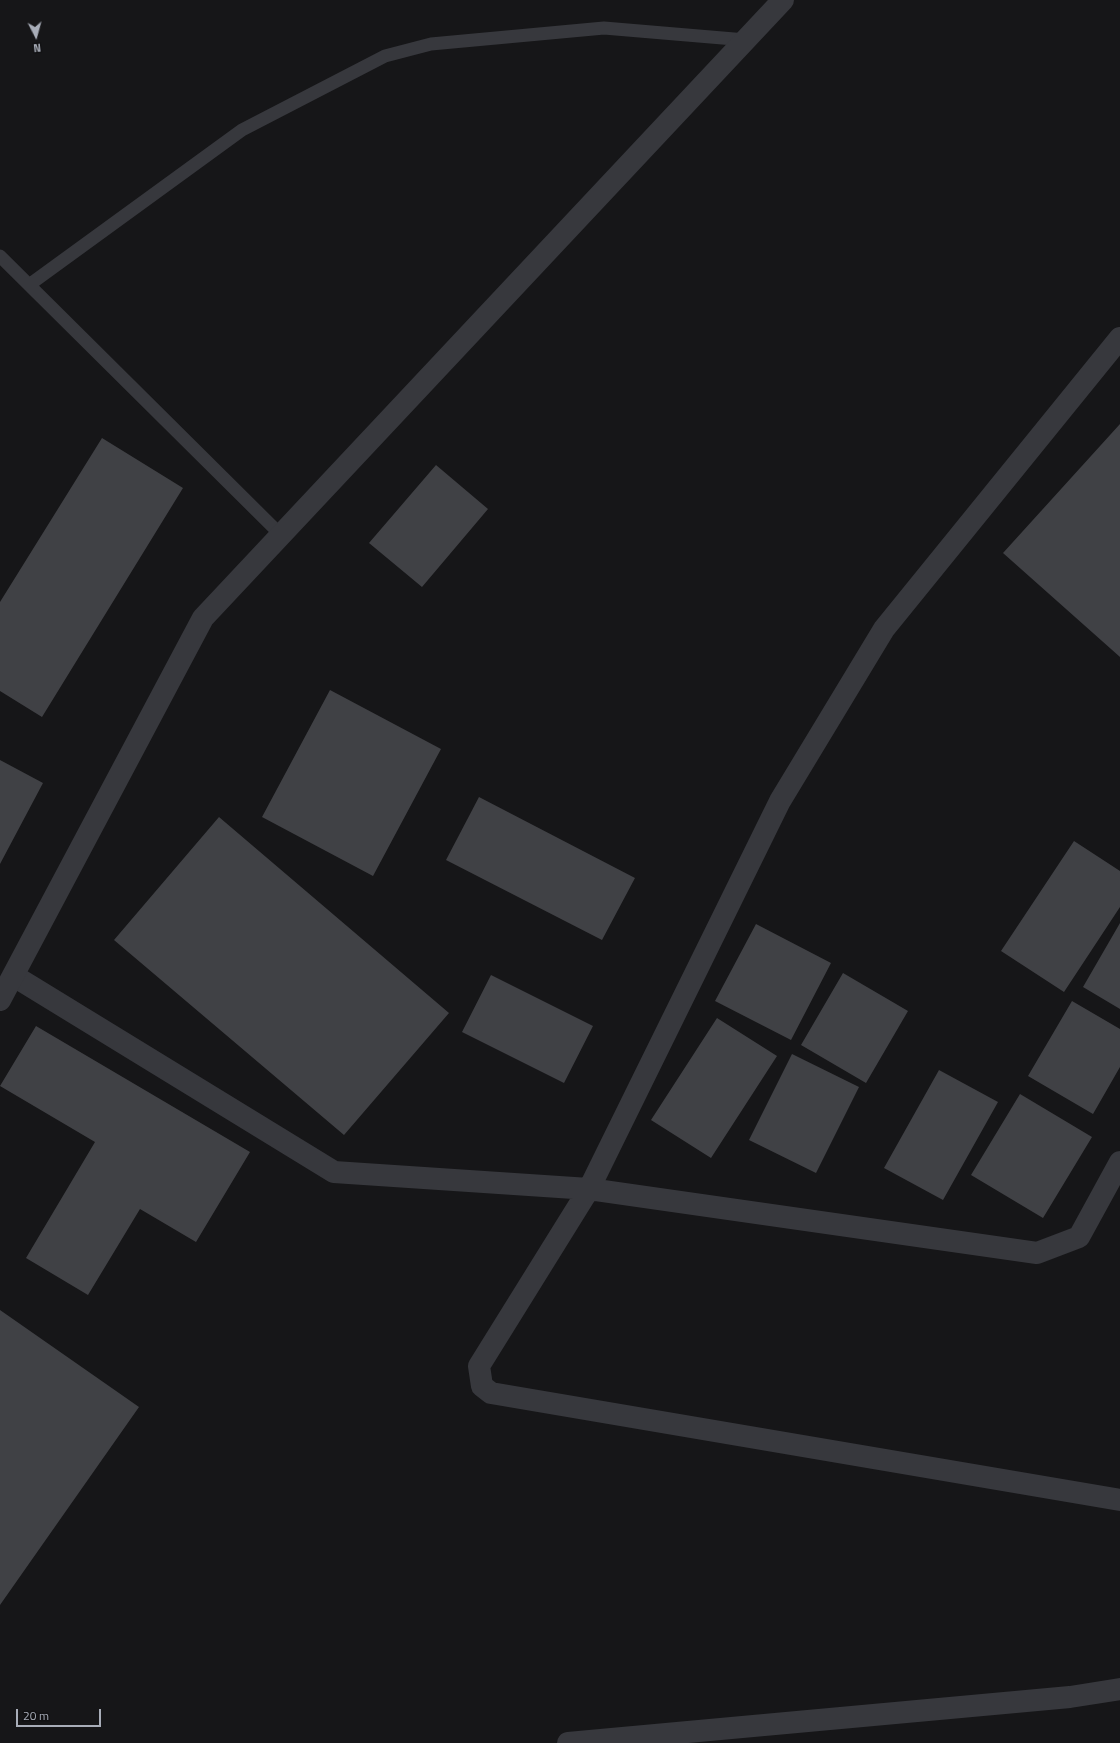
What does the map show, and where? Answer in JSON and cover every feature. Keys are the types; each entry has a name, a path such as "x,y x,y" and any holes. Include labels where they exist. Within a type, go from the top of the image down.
{"street":[{"path":"0,1000 203,618 783,0"},
{"path":"1119,341 884,630 780,801 589,1189 479,1366 482,1386 491,1393 1120,1500"},
{"path":"14,976 334,1172 589,1189 1038,1253 1079,1237 1120,1162"},
{"path":"568,1743 1070,1697 1120,1689"}],"lane":[{"path":"29,285 242,130 384,56 431,44 604,28 746,40"},
{"path":"0,256 281,535"}],"building":[{"path":"1120,424 1120,657 1003,553"},
{"path":"102,438 183,488 42,717 0,691 0,602"},
{"path":"436,465 488,509 422,587 369,543"},
{"path":"330,690 441,749 373,876 262,817"},
{"path":"0,760 43,783 0,864"},
{"path":"479,797 635,878 602,940 446,860"},
{"path":"219,817 449,1013 344,1135 114,940"},
{"path":"1074,841 1120,871 1120,907 1064,992 1001,951"},
{"path":"1120,923 1120,1009 1083,987"},
{"path":"756,924 831,963 791,1040 715,1001"},
{"path":"843,973 908,1011 866,1083 801,1045"},
{"path":"491,975 593,1026 564,1083 462,1032"},
{"path":"1072,1001 1120,1029 1120,1067 1093,1114 1028,1076"},
{"path":"717,1018 777,1056 711,1158 651,1120"},
{"path":"36,1026 250,1152 196,1242 140,1209 88,1295 26,1258 95,1142 0,1086"},
{"path":"792,1054 859,1087 816,1173 749,1140"},
{"path":"939,1070 998,1102 943,1200 884,1168"},
{"path":"1020,1094 1092,1137 1043,1218 971,1175"},
{"path":"0,1310 139,1407 0,1605"}]}
